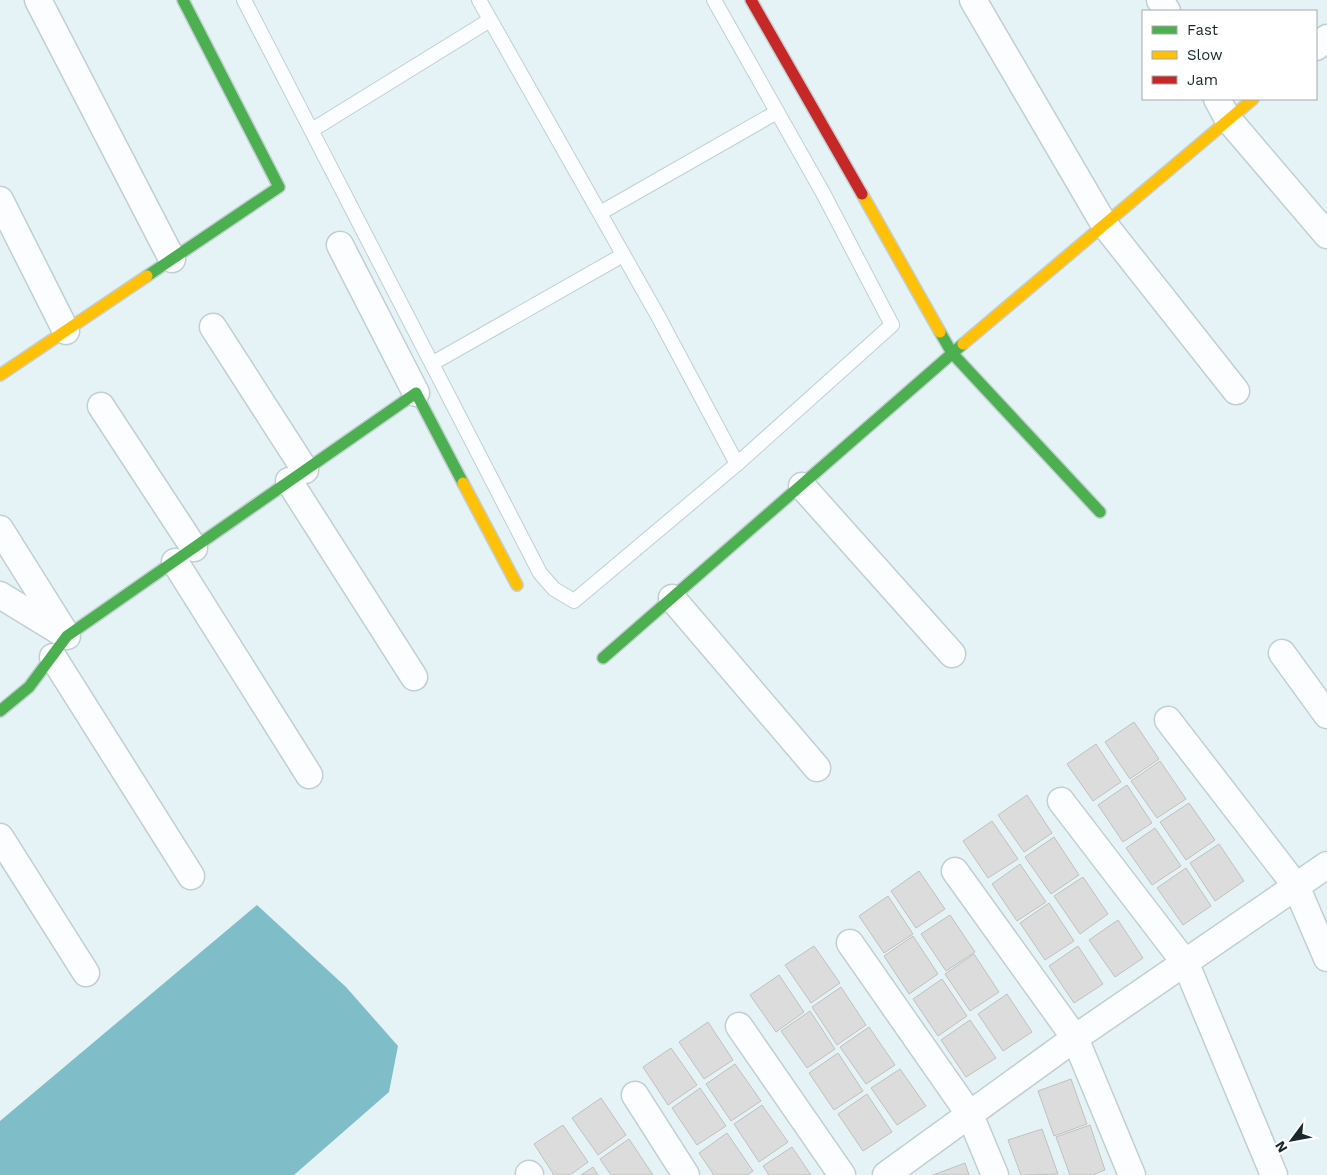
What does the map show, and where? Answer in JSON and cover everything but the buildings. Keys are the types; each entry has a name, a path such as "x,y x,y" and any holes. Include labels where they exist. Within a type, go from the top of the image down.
{"street":[{"path":"38,0 172,259"},
{"path":"0,376 279,187 183,0"},
{"path":"751,0 952,353 1100,512"},
{"path":"973,0 1104,224 1236,391"},
{"path":"1317,46 1327,38"},
{"path":"604,658 952,353 1104,224 1223,109 1250,100"},
{"path":"1223,109 1327,236"},
{"path":"0,201 66,331"},
{"path":"340,246 517,585"},
{"path":"213,327 414,677"},
{"path":"0,711 13,704 42,673 60,646 184,555 416,393"},
{"path":"101,406 308,775"},
{"path":"802,486 952,654"},
{"path":"0,529 60,646 192,876"},
{"path":"0,595 60,646"},
{"path":"672,598 817,768"},
{"path":"1282,653 1327,715"},
{"path":"1168,720 1296,886 1327,958"},
{"path":"1061,801 1186,964 1274,1175"},
{"path":"0,837 86,973"},
{"path":"886,1175 1075,1038 1186,964 1327,865"},
{"path":"955,871 1075,1038 1132,1175"},
{"path":"850,943 970,1115 995,1175"},
{"path":"739,1026 842,1175"},
{"path":"636,1095 686,1175"}],"lane":[{"path":"244,0 540,573 554,589 574,601 737,464 892,325 823,193 714,0"},
{"path":"484,2 490,20 600,213 737,464"},
{"path":"312,130 490,20"},
{"path":"600,213 777,112"},
{"path":"433,363 623,255"}],"water":[{"path":"257,905 346,987 398,1046 389,1092 294,1175 0,1175 0,1121"}],"traffic: fast":[{"path":"147,276 279,187 183,0"},
{"path":"940,332 952,353 1100,512"},
{"path":"603,658 963,344"},
{"path":"0,711 29,687 67,636 416,393 463,483"}],"traffic: slow":[{"path":"963,344 1252,100"},
{"path":"862,194 940,332"},
{"path":"0,375 147,276"},
{"path":"463,483 517,585"}],"traffic: jam":[{"path":"751,0 862,194"}]}
